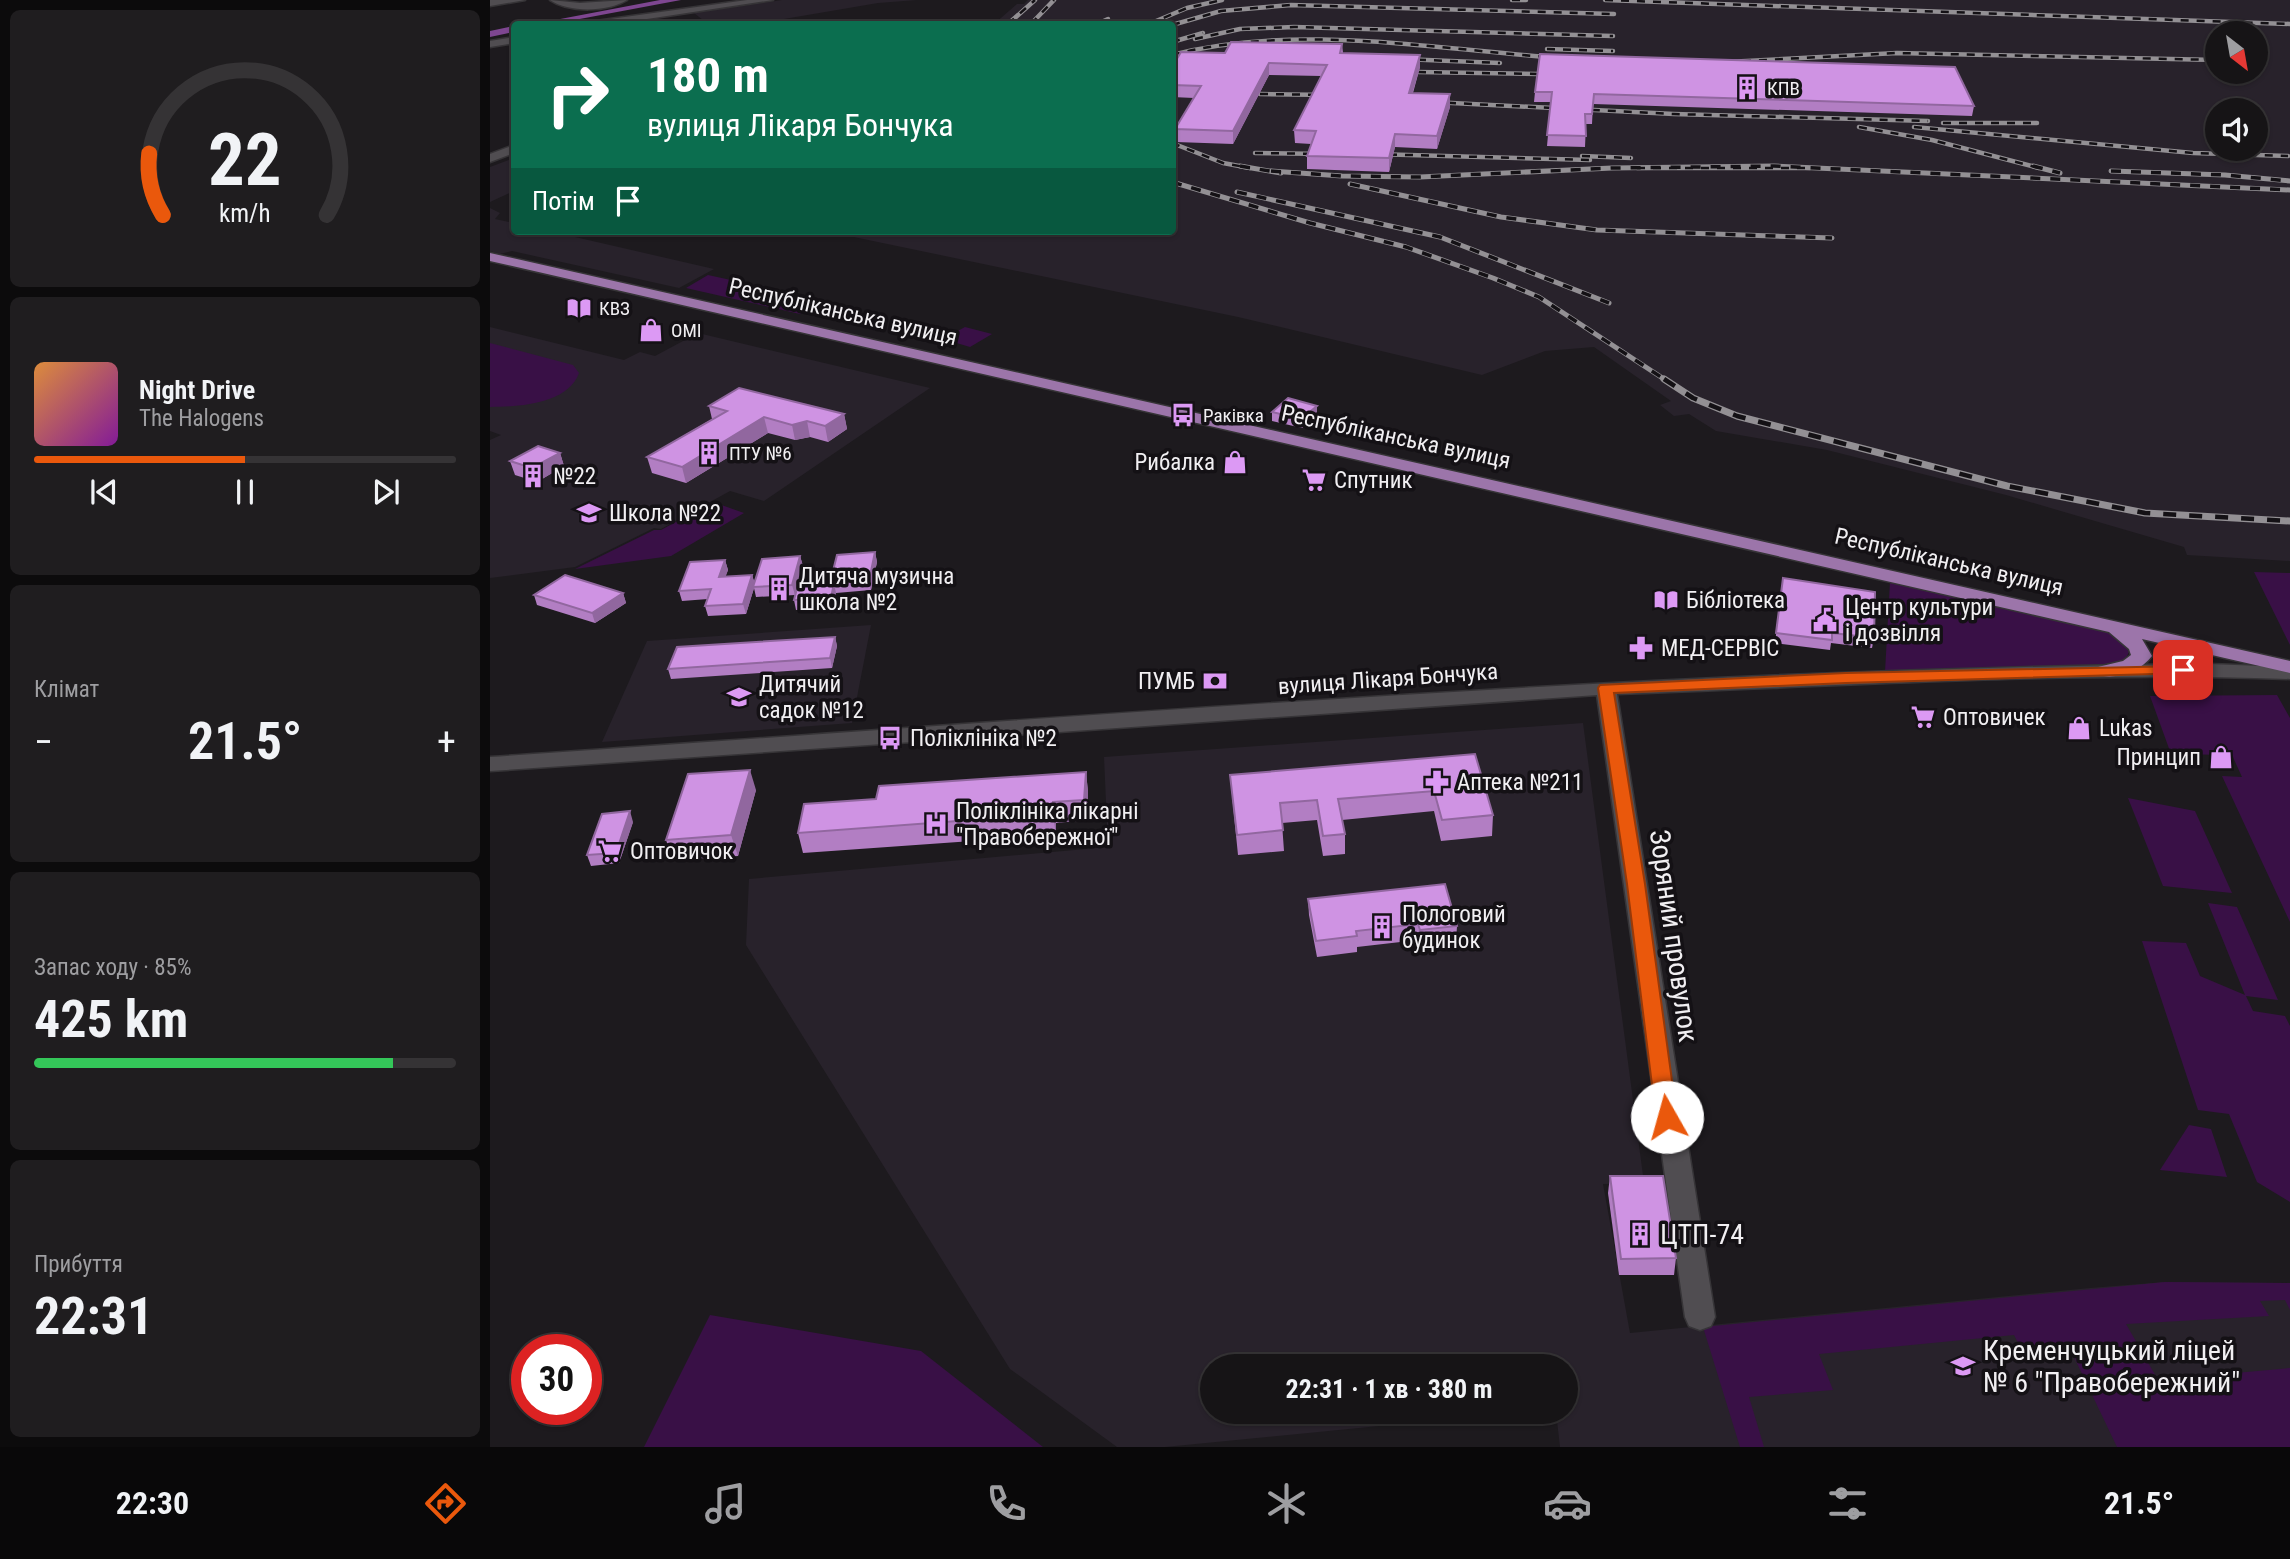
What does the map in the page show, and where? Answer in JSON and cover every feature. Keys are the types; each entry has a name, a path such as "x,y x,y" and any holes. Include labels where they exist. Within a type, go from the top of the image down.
{"main road":[{"name":"Республіканська вулиця","path":"490,257 2290,667"},
{"path":"2105,671 2130,666 2142,656 2138,646 2109,624"}],"street":[{"path":"490,3 520,0"},
{"path":"555,0 576,6 622,0"},
{"path":"622,21 768,0"},
{"path":"651,21 657,17"},
{"path":"490,44 511,40"},
{"path":"490,158 511,150"},
{"name":"вулиця Лікаря Бончука","path":"490,764 1606,688 2105,671 2209,670 2290,673"},
{"name":"Зоряний провулок","path":"1606,688 1636,884 1667,1117 1700,1317"}],"shaded area":[{"path":"782,0 917,0 878,3 772,21 704,21 694,13"},
{"path":"1028,0 2290,0 2290,561 2187,555 2184,547 2006,495 1827,450 1716,431 1689,414 1674,416 1660,405 1671,401 1594,347 1545,351 1482,375 1238,317 844,235 1176,235 1176,21 997,21 1017,4 1024,4"},
{"path":"511,159 511,192 490,202 490,167"},
{"path":"490,208 500,213 495,219 511,222 511,235 566,235 714,269 679,288 512,251 500,254 490,251"},
{"path":"708,275 823,300 800,314 686,288"},
{"path":"490,327 624,360 640,352 655,356 698,333 930,388 764,501 730,491 661,529 654,528 575,567 490,578 490,440 501,435 490,431"},
{"path":"965,327 992,334 970,347 943,339"},
{"path":"490,343 573,365 579,373 564,391 541,402 490,407"},
{"path":"713,502 744,513 671,556 575,569 654,530 661,530"},
{"path":"2254,572 2290,573 2290,645"},
{"path":"1890,582 2103,631 2118,638 2129,652 2121,662 2107,665 1885,672"},
{"name":"Дитячий садок №12","path":"871,625 852,723 602,742 647,641"},
{"path":"2277,695 2290,718 2290,922 2222,776 2242,777 2232,755 2171,754 2150,696"},
{"path":"1583,723 1644,1183 1603,1184 1630,1333 2165,1282 2290,1283 2290,1447 1560,1447 1557,1424 1578,1424 1578,1354 1200,1354 1200,1424 1399,1424 1165,1447 1117,1447 1010,1369 746,945 749,879 1108,847 1104,757"},
{"path":"2128,798 2195,811 2232,893 2163,886"},
{"path":"2208,903 2237,907 2278,1000 2246,996 2253,1011 2285,1016 2290,1026 2290,1202 2257,1182 2229,1114 2198,1110 2142,941 2186,943 2200,976 2245,995"},
{"path":"2189,1125 2211,1129 2227,1177 2160,1170"},
{"path":"2165,1282 2290,1283 2290,1310 2285,1300 2260,1301 2269,1316 2126,1324 2158,1380 2290,1368 2290,1447 2117,1447 2074,1357 2028,1362 2014,1335 1819,1354 1833,1390 1749,1397 1764,1447 1740,1447 1703,1327"},
{"path":"710,1315 921,1351 1043,1447 644,1447"}],"building":[{"path":"1231,42 1342,44 1340,53 1420,55 1409,93 1450,94 1437,136 1395,134 1389,158 1307,156 1316,131 1294,130 1327,65 1269,63 1233,131 1176,129 1201,86 1176,85 1176,60 1181,52 1225,53"},
{"name":"КПВ","path":"1540,54 1955,67 1974,106 1594,94 1592,114 1585,114 1586,136 1547,135 1552,92 1535,92"},
{"path":"739,388 844,414 825,426 807,421 792,425 764,417 682,467 647,457 727,411 709,406"},
{"path":"1288,398 1317,406 1301,419 1272,412"},
{"path":"538,446 560,453 532,468 510,461"},
{"path":"875,552 869,581 834,583 831,598 794,600 801,573 833,571 837,555"},
{"path":"800,556 792,585 753,587 762,559"},
{"path":"725,560 719,577 752,575 743,604 705,606 711,589 679,591 690,562"},
{"path":"565,575 623,593 592,613 534,595"},
{"name":"Центр культури і дозвілля","path":"1783,578 1875,592 1874,638 1832,633 1832,640 1776,633"},
{"path":"835,637 830,658 668,669 677,647"},
{"path":"1475,754 1493,815 1442,820 1434,791 1338,799 1345,834 1323,836 1317,800 1280,803 1283,830 1237,835 1230,775"},
{"path":"750,770 731,835 666,840 688,774"},
{"path":"1086,772 1084,800 1053,802 1053,814 798,833 804,804 876,799 879,786"},
{"path":"630,811 616,853 587,855 602,814"},
{"path":"1445,884 1457,926 1420,930 1418,924 1356,931 1357,936 1316,941 1308,899"},
{"name":"ЦТП-74","path":"1610,1176 1663,1176 1676,1258 1621,1259"}],"waterway":[{"path":"556,21 676,0"},
{"path":"490,34 511,30"}],"railway":[{"path":"1011,21 1035,0"},
{"path":"1034,21 1054,0"},
{"path":"1156,21 1187,8 1222,0"},
{"path":"1512,0 1526,0"},
{"path":"1605,0 2290,24"},
{"path":"1176,24 1221,11 1291,5 1614,14"},
{"path":"1104,21 1108,19"},
{"path":"1195,39 1240,29 1294,27 1613,36"},
{"path":"1176,41 1203,33"},
{"path":"1176,54 1266,41 1315,40 1364,41 1559,58"},
{"path":"1547,49 1613,51"},
{"path":"1727,62 1897,53 2205,60"},
{"path":"1402,59 1500,63"},
{"path":"1418,72 1538,74"},
{"path":"1260,94 1331,95"},
{"path":"1432,102 1674,114 1928,121"},
{"path":"1943,123 2037,123"},
{"path":"1859,127 1932,140 2039,168"},
{"path":"1914,127 2193,153 2288,156"},
{"path":"1176,145 1223,163 1250,168"},
{"path":"1255,153 1328,154"},
{"path":"1373,154 1590,160"},
{"path":"1582,156 1631,158"},
{"path":"1240,166 1281,173"},
{"path":"1271,171 1342,176 1420,177 1612,168 1774,166 2290,190"},
{"path":"2033,166 2060,173"},
{"path":"1637,168 1810,168"},
{"path":"2111,171 2225,175 2290,181"},
{"path":"1176,183 1310,223 1406,247 1493,278 1539,297 1667,381"},
{"path":"1350,184 1501,217 1597,230 1832,238"},
{"path":"1237,192 1440,237 1609,303"},
{"path":"1664,379 1693,398 1737,416 2007,486 2145,513 2290,521"}],"place":[{"name":"КПВ","path":"1747,88"},
{"name":"КВЗ","path":"579,308"},
{"name":"OMI","path":"651,330"},
{"name":"Раківка","path":"1183,415"},
{"name":"ПТУ №6","path":"709,453"},
{"name":"Рибалка","path":"1235,462"},
{"name":"№22","path":"533,476"},
{"name":"Спутник","path":"1314,480"},
{"name":"Школа №22","path":"589,513"},
{"name":"Дитяча музична школа №2","path":"779,589"},
{"name":"Бібліотека","path":"1666,600"},
{"name":"Центр культури і дозвілля","path":"1825,620"},
{"name":"МЕД-СЕРВІС","path":"1641,648"},
{"name":"ПУМБ","path":"1215,681"},
{"name":"Дитячий садок №12","path":"739,697"},
{"name":"Оптовичек","path":"1923,717"},
{"name":"Lukas","path":"2079,728"},
{"name":"Поліклініка №2","path":"890,738"},
{"name":"Принцип","path":"2221,757"},
{"name":"Аптека №211","path":"1437,782"},
{"name":"Поліклініка лікарні \"Правобережної\"","path":"936,824"},
{"name":"Оптовичок","path":"610,851"},
{"name":"Пологовий будинок","path":"1382,927"},
{"name":"ЦТП-74","path":"1640,1234"},
{"name":"Кременчуцький ліцей № 6 \"Правобережний\"","path":"1963,1366"}],"route":[{"path":"1667,1117 1636,884 1606,688 1846,678 2183,670"}]}
